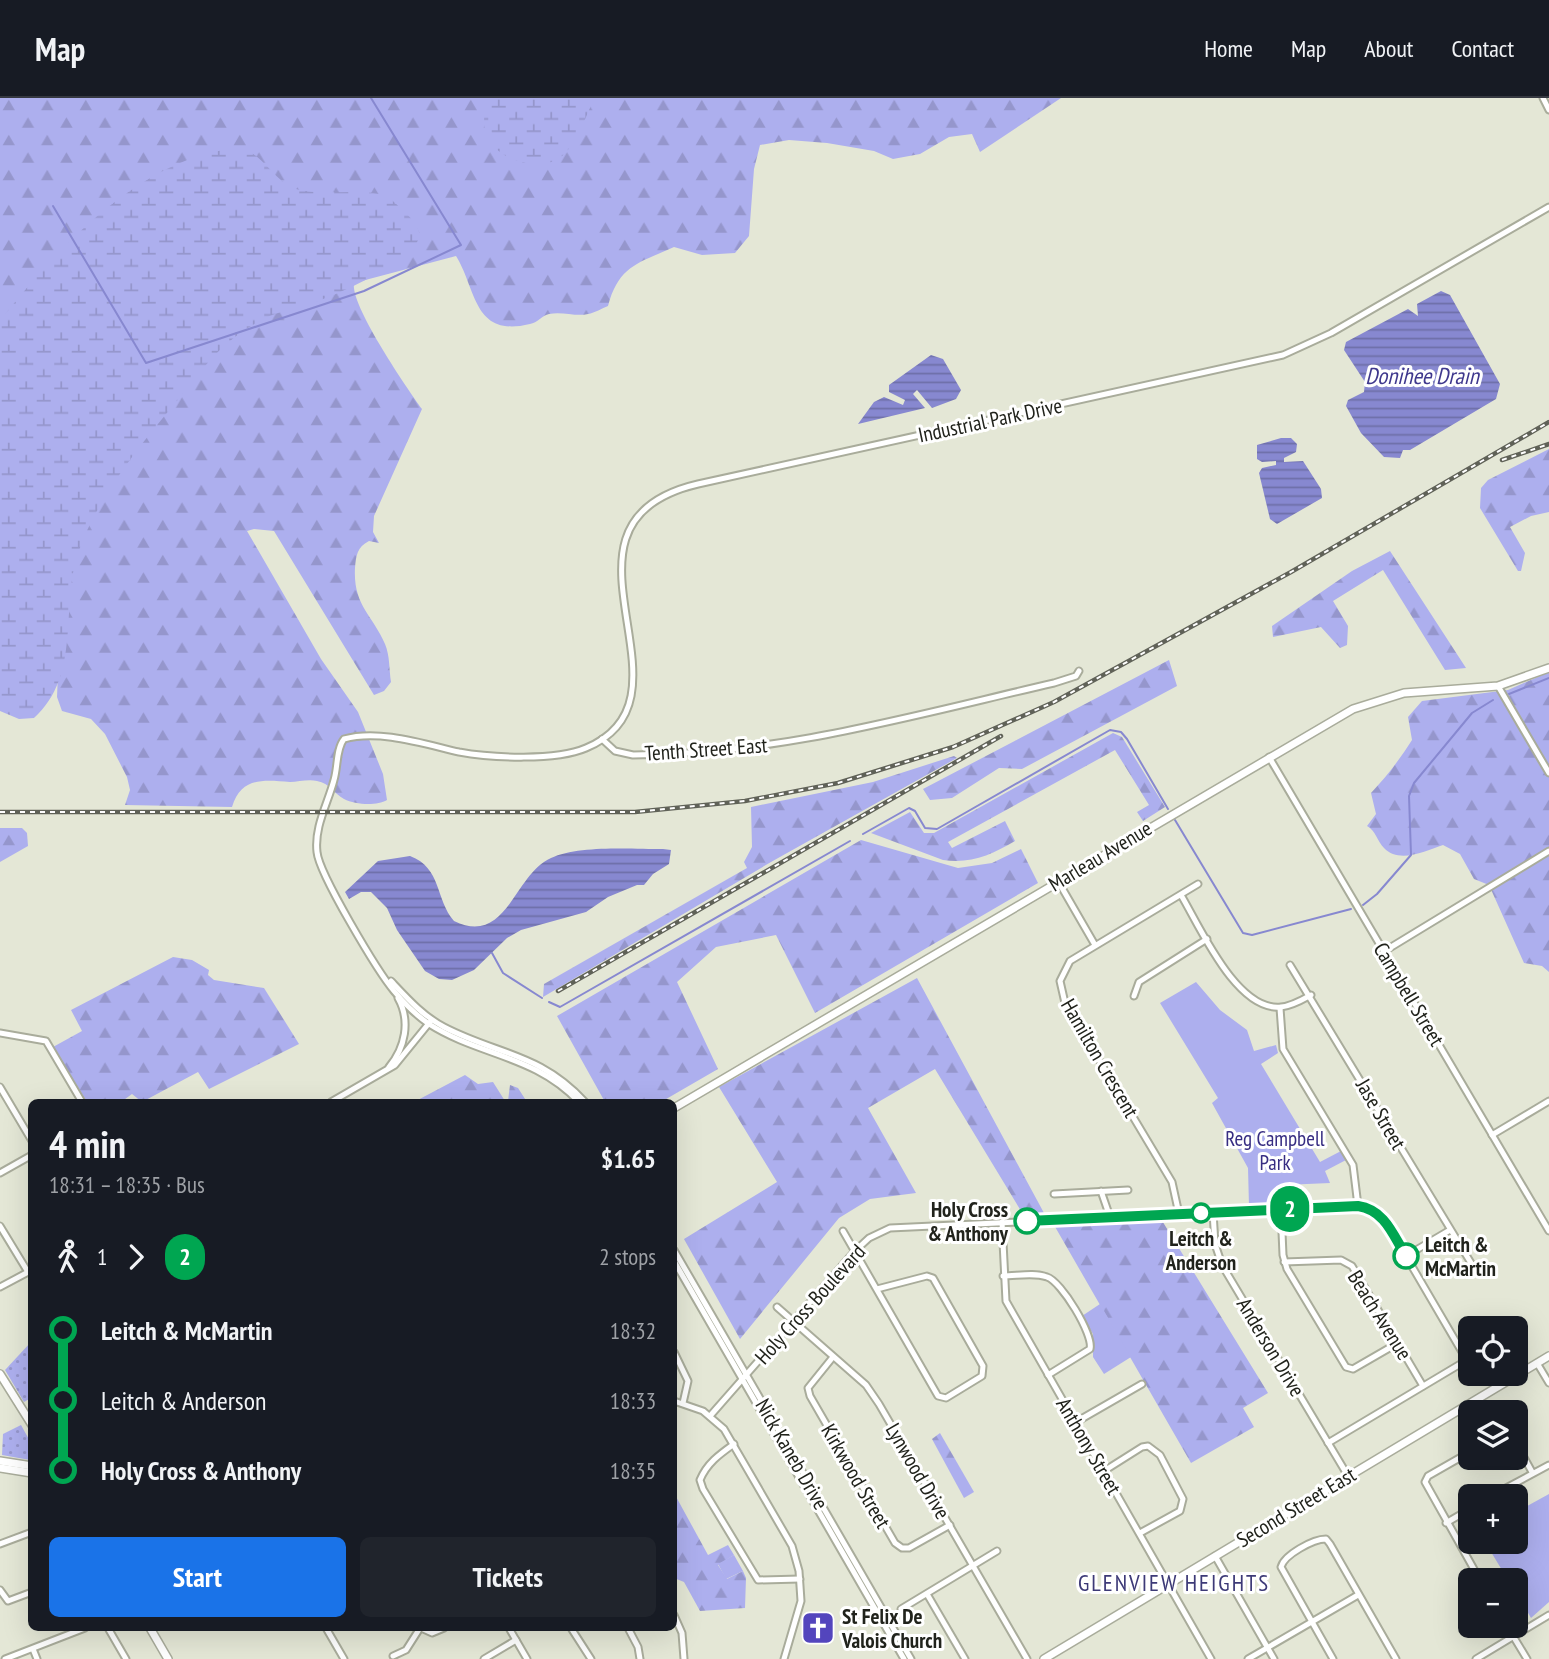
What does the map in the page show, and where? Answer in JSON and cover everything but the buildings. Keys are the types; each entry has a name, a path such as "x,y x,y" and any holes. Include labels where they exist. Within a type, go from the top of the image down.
{"main road":[{"name":"Marleau Avenue","path":"677,1106 1353,709 1387,696 1421,690 1498,686 1549,668"},
{"name":"Second Street East","path":"1044,1659 1549,1356"},
{"path":"0,1374 28,1418"},
{"path":"0,1461 28,1465"},
{"path":"0,1468 28,1474"},
{"path":"152,1631 168,1659"}],"street":[{"path":"1543,98 1549,110"},
{"name":"Industrial Park Drive","path":"602,739 614,728 627,706 635,675 621,578 623,546 639,516 666,494 711,481 1283,355 1325,337 1549,207"},
{"name":"Tenth Street East","path":"602,739 615,751 633,755 754,748 821,737 1054,683 1076,676 1079,671"},
{"path":"1498,686 1549,773"},
{"path":"381,1074 397,1056 405,1035 405,1016 393,990 328,883 317,852 319,825 334,779 340,747 346,738 386,738 473,754 541,755 568,753 587,748 602,739"},
{"name":"Campbell Street","path":"1269,757 1549,1231"},
{"path":"1383,952 1549,851"},
{"path":"1058,881 1095,946"},
{"name":"Hamilton Crescent","path":"1180,1214 1172,1182 1065,1003 1061,990 1062,971 1070,961 1198,884"},
{"path":"1181,895 1244,995 1266,1005 1280,1007 1311,995"},
{"path":"1134,996 1139,982 1207,939"},
{"name":"Jase Street","path":"1290,965 1311,995 1471,1264"},
{"path":"380,968 431,1022 539,1064 559,1077 582,1099"},
{"path":"393,990 431,1022 454,1036 528,1064 546,1074 575,1099"},
{"path":"1280,1007 1283,1049 1353,1165 1358,1206 1371,1208 1379,1214 1465,1357 1462,1363 1328,1443"},
{"path":"336,1099 381,1074 404,1057 431,1022"},
{"path":"0,1033 46,1041 80,1099"},
{"path":"0,1087 28,1134"},
{"path":"1492,1135 1549,1101"},
{"path":"0,1172 28,1158"},
{"path":"1054,1194 1128,1190"},
{"path":"1101,1191 1110,1217"},
{"name":"Holy Cross Boulevard","path":"710,1416 855,1251 869,1238 890,1228 1358,1206"},
{"path":"1281,1209 1284,1262 1346,1367 1360,1367 1398,1343"},
{"name":"Anderson Drive","path":"1213,1212 1216,1244 1222,1265 1348,1476"},
{"name":"Anthony Street","path":"1002,1222 1006,1301 1211,1659"},
{"path":"0,1226 28,1268"},
{"path":"1406,1256 1450,1230"},
{"path":"843,1231 938,1396 946,1398 981,1378 984,1369 935,1280 927,1276 877,1289"},
{"name":"Nick Kaneb Drive","path":"677,1255 904,1659"},
{"name":"Beach Avenue","path":"1284,1262 1347,1262 1423,1385"},
{"name":"Nick Kaneb Drive","path":"677,1266 911,1659"},
{"path":"0,1287 28,1272"},
{"path":"1003,1276 1041,1275 1056,1281 1090,1336 1090,1349 1084,1355 1048,1374"},
{"name":"Lynwood Drive","path":"778,1307 866,1385 1027,1659"},
{"name":"Kirkwood Street","path":"833,1357 812,1380 808,1388 810,1396 895,1543 902,1548 909,1548 950,1525"},
{"path":"677,1358 688,1381 683,1403"},
{"path":"1538,1363 1549,1383"},
{"path":"1076,1422 1142,1384"},
{"path":"677,1402 710,1416 734,1444 789,1539 800,1579 800,1608 784,1659"},
{"path":"734,1444 703,1471 699,1479 703,1489 758,1580 800,1579"},
{"path":"1104,1471 1142,1447 1148,1446 1160,1455 1183,1499 1183,1505 1180,1511 1140,1533"},
{"path":"1458,1459 1425,1480 1426,1489 1473,1568"},
{"path":"1528,1465 1532,1472"},
{"path":"1512,1484 1549,1465"},
{"path":"1446,1522 1458,1515"},
{"path":"0,1544 28,1534"},
{"path":"1333,1659 1281,1567 1288,1557 1320,1539 1326,1539 1396,1659"},
{"path":"901,1609 997,1551"},
{"path":"1214,1556 1274,1659"},
{"path":"0,1590 8,1601 28,1594"},
{"path":"927,1594 965,1659"},
{"path":"1248,1659 1358,1595"},
{"path":"1528,1628 1549,1615"},
{"path":"677,1622 682,1633 684,1659"},
{"path":"5,1659 78,1631"},
{"path":"110,1631 126,1659"},
{"path":"328,1631 344,1659"},
{"path":"393,1656 405,1650 419,1631"},
{"path":"511,1631 527,1659"},
{"path":"573,1631 591,1659"},
{"path":"630,1631 638,1647 640,1659"},
{"path":"1476,1659 1512,1638"},
{"path":"1515,1638 1527,1659"},
{"path":"484,1659 516,1640"},
{"path":"33,1649 37,1659"}],"green space":[{"path":"0,98 1061,98 980,152 972,134 949,137 920,154 893,159 874,151 827,143 789,140 760,145 754,169 749,236 735,253 702,255 674,247 632,267 618,282 608,306 591,313 554,313 530,324 497,324 487,318 480,308 456,256 354,283 355,294 370,327 422,409 374,516 373,532 379,543 365,543 356,560 355,581 360,600 388,653 391,682 384,691 374,695 274,531 247,531 321,659 358,712 383,774 387,800 372,804 354,803 314,780 262,781 247,785 241,790 232,807 125,805 130,790 127,777 105,734 91,719 62,711 57,697 58,673 0,561"},
{"path":"485,98 595,98 570,147 558,159 539,164 508,157 492,144 485,127"},
{"path":"240,148 256,156 281,180 296,189 365,192 388,196 414,222 419,232 417,242 395,263 360,283 318,301 270,316 253,325 224,346 199,373 134,455 96,512 78,553 73,574 67,640 59,682 49,701 34,718 19,719 0,711 0,321 75,236 136,187 170,168 204,154"},
{"path":"1549,449 1549,512 1531,516 1510,527 1525,553 1521,571 1518,571 1480,508 1481,488 1488,480"},
{"path":"1390,551 1466,668 1445,670 1383,570 1333,601 1348,626 1347,645 1340,648 1321,627 1273,637 1272,626 1352,571"},
{"path":"1169,660 1177,686 1022,769 999,768 952,798 930,800 923,789"},
{"path":"1549,672 1549,767 1545,769 1549,777 1549,972 1542,966 1524,963 1489,885 1474,879 1460,854 1443,845 1413,855 1390,853 1367,826 1376,814 1371,793 1412,740 1408,717 1422,701 1508,690"},
{"path":"1113,733 1122,737 1165,807 1143,821 1137,812 1149,805 1115,750 948,842 952,848 1005,821 1015,841 981,857 963,861 943,860 871,833 910,812 924,833 934,833"},
{"path":"954,756 957,758 771,862 543,997 544,984 747,868 744,862 752,847 751,807 873,782"},
{"path":"0,828 22,828 27,833 28,846 0,862"},
{"path":"861,840 958,868 992,863 1021,849 1038,883 815,1013 776,935 716,947 677,982 718,1069 666,1099 603,1099 557,1016"},
{"path":"173,957 192,960 209,970 208,975 214,980 264,988 299,1044 209,1089 198,1072 148,1099 138,1099 132,1094 125,1099 85,1099 53,1047 82,1031 71,1010"},
{"path":"917,978 1044,1213 1024,1216 935,1069 868,1108 916,1193 870,1199 839,1218 740,1339 684,1239 777,1182 719,1087"},
{"name":"Reg Campbell Park","path":"1196,982 1220,1010 1247,1030 1254,1051 1276,1045 1278,1053 1261,1064 1320,1162 1341,1151 1346,1160 1325,1171 1330,1183 1284,1185 1284,1203 1249,1206 1248,1168 1212,1103 1218,1098 1160,1003"},
{"path":"465,1075 478,1084 493,1082 504,1099 420,1099"},
{"path":"510,1085 518,1088 525,1099 508,1099"},
{"path":"1161,1219 1268,1393 1243,1408 1254,1427 1191,1463 1054,1225"},
{"path":"1100,1304 1131,1357 1104,1374 1093,1357 1093,1334 1082,1316"},
{"path":"28,1345 28,1400 24,1402 5,1370"},
{"path":"21,1425 28,1438 28,1460 2,1455 3,1434"},
{"path":"940,1433 974,1492 964,1498 932,1439"},
{"path":"1549,1494 1549,1602 1531,1618 1528,1613 1528,1568 1501,1568 1492,1554 1528,1554 1528,1505"},
{"path":"677,1498 708,1555 728,1545 734,1555 718,1565 727,1579 743,1571 746,1578 745,1608 700,1611 684,1582 677,1579"},
{"path":"734,1555 743,1571 726,1579 718,1564"}],"water":[{"name":"Donihee Drain","path":"1441,291 1450,295 1500,384 1496,399 1410,450 1403,450 1400,458 1384,457 1361,433 1346,406 1348,400 1364,392 1365,382 1344,350 1346,342 1408,309 1418,316 1417,304"},
{"path":"931,355 943,359 961,390 956,399 932,408 917,390 913,394 925,408 858,424 874,402 884,397 903,405 905,400 889,392 889,385"},
{"path":"1291,438 1297,444 1296,452 1284,458 1284,462 1303,461 1321,489 1322,498 1277,524 1270,519 1259,473 1262,468 1276,465 1276,461 1262,462 1257,459 1257,445"},
{"path":"590,849 671,850 669,864 653,874 644,885 637,885 608,897 586,912 521,930 507,938 474,970 452,980 439,979 425,971 397,930 387,908 371,892 361,892 349,899 345,892 378,861 410,856 428,868 454,921 472,926 486,924 498,917 538,866 551,858"}],"waterway":[{"path":"53,206 146,363 364,291 461,245 371,98"},
{"path":"1509,694 1549,678"},
{"path":"1363,905 1377,894 1411,855 1409,796 1414,783 1472,713 1493,700"},
{"path":"863,834 909,808 915,811 925,828 937,829 1110,730 1121,732 1127,739 1168,809"},
{"path":"1175,820 1243,933 1252,935 1351,909"},
{"path":"549,1002 560,1007 850,841"},
{"path":"492,953 503,973 542,998"}],"railway":[{"path":"0,812 635,812 745,801 838,783 953,747 1054,702 1291,572 1549,422"},
{"path":"1502,460 1549,444"},
{"path":"558,991 1001,736"}],"bus line":[{"name":"2","path":"1027,1221 1358,1206 1371,1208 1379,1214 1406,1256"}],"place":[{"name":"Leitch & Anderson","path":"1201,1213"},
{"name":"Holy Cross & Anthony","path":"1027,1221"},
{"name":"Leitch & McMartin","path":"1406,1256"},
{"name":"St Felix De Valois Church","path":"818,1628"}],"district":[{"name":"GLENVIEW HEIGHTS","path":"1174,1582"}]}
